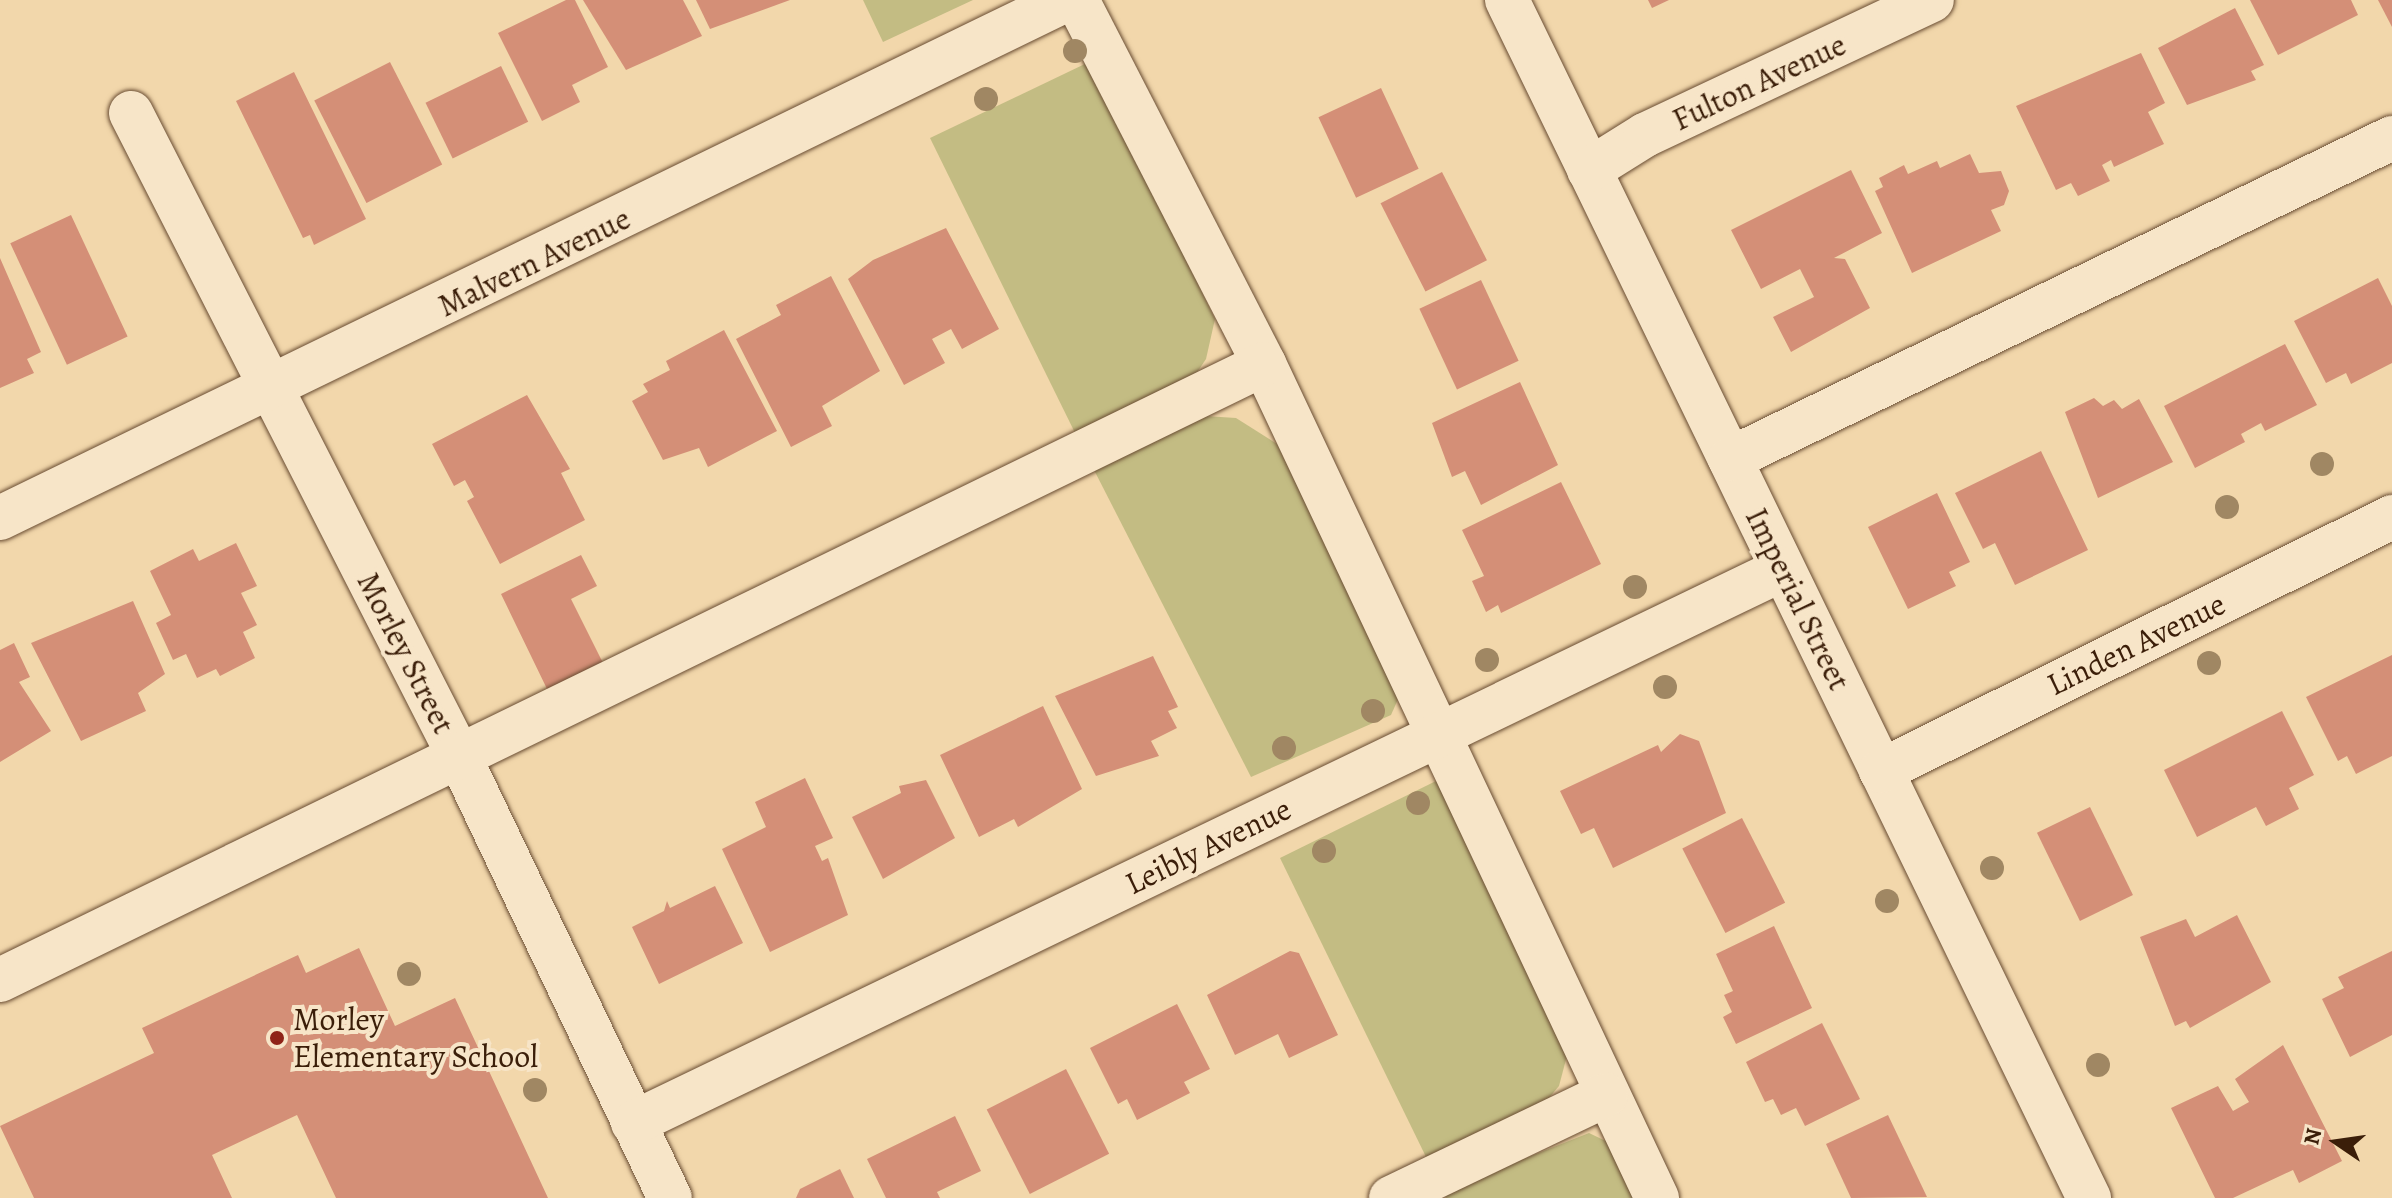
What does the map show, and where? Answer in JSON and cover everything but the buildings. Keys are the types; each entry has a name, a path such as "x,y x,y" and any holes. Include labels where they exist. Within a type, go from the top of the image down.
{"street":[{"name":"Malvern Avenue","path":"0,518 1066,0"},
{"path":"1077,0 1264,364 1436,736 1657,1198"},
{"name":"Imperial Street","path":"1507,0 2089,1198"},
{"name":"Fulton Avenue","path":"1589,170 1645,135 1932,0"},
{"name":"Morley Street","path":"131,113 461,760 670,1198"},
{"path":"1730,459 2392,138"},
{"path":"0,980 461,760 1264,364"},
{"name":"Linden Avenue","path":"1881,771 2392,517"},
{"name":"Leibly Avenue","path":"633,1123 1783,569"},
{"path":"1391,1198 1606,1095"}],"shaded area":[{"path":"863,0 973,0 883,42"},
{"path":"1089,62 1215,319 1206,359 1190,383 1079,441 930,138"},
{"path":"1205,416 1236,418 1277,444 1399,697 1391,715 1251,777 1093,468"},
{"path":"1440,779 1569,1048 1559,1086 1537,1112 1428,1161 1280,858"},
{"path":"1589,1133 1612,1144 1639,1198 1446,1198 1442,1191"}],"place":[{"name":"Morley Elementary School","path":"277,1038"}]}
